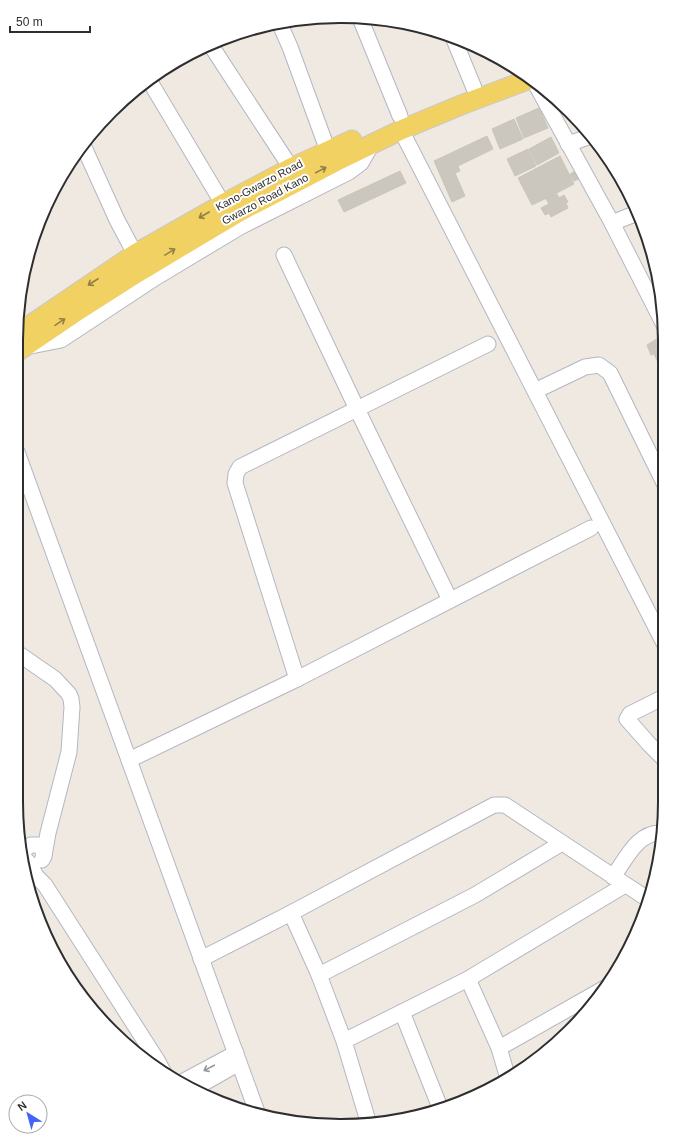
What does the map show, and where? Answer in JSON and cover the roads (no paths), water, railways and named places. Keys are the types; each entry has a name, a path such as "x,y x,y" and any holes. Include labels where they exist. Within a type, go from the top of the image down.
{"main road":[{"name":"Kano-Gwarzo Road","path":"23,341 135,254 223,204 291,168 328,151 400,123 474,88 511,73"},
{"name":"Gwarzo Road Kano","path":"23,342 240,212 372,144 400,123 461,105 523,81"}],"street":[{"path":"362,24 400,123 535,391 658,621"},
{"path":"282,29 328,151"},
{"path":"456,45 474,88"},
{"path":"214,50 291,168"},
{"path":"152,85 223,204"},
{"path":"542,95 612,223 656,309"},
{"path":"568,144 585,138"},
{"path":"86,151 117,220 135,254"},
{"path":"612,223 632,215"},
{"path":"284,255 450,600"},
{"path":"297,679 235,483 236,474 240,467 488,344"},
{"path":"535,391 585,367 599,365 610,373 658,471"},
{"path":"23,471 255,1107"},
{"path":"129,760 297,679 592,528"},
{"path":"23,657 56,679 69,694 72,707 69,752 48,833 30,856 45,885 157,1060"},
{"path":"658,700 630,714 627,719 658,753"},
{"path":"201,958 291,913 494,805 505,805 643,896"},
{"path":"344,1041 468,979 619,881 640,840 656,832"},
{"path":"319,975 475,895 562,843"},
{"path":"291,913 319,975 344,1041 367,1117"},
{"path":"468,979 499,1048 507,1071"},
{"path":"499,1048 568,1017 585,1004"},
{"path":"402,1012 438,1104"},
{"path":"188,1079 238,1058"},
{"path":"199,1085 238,1058"}]}
